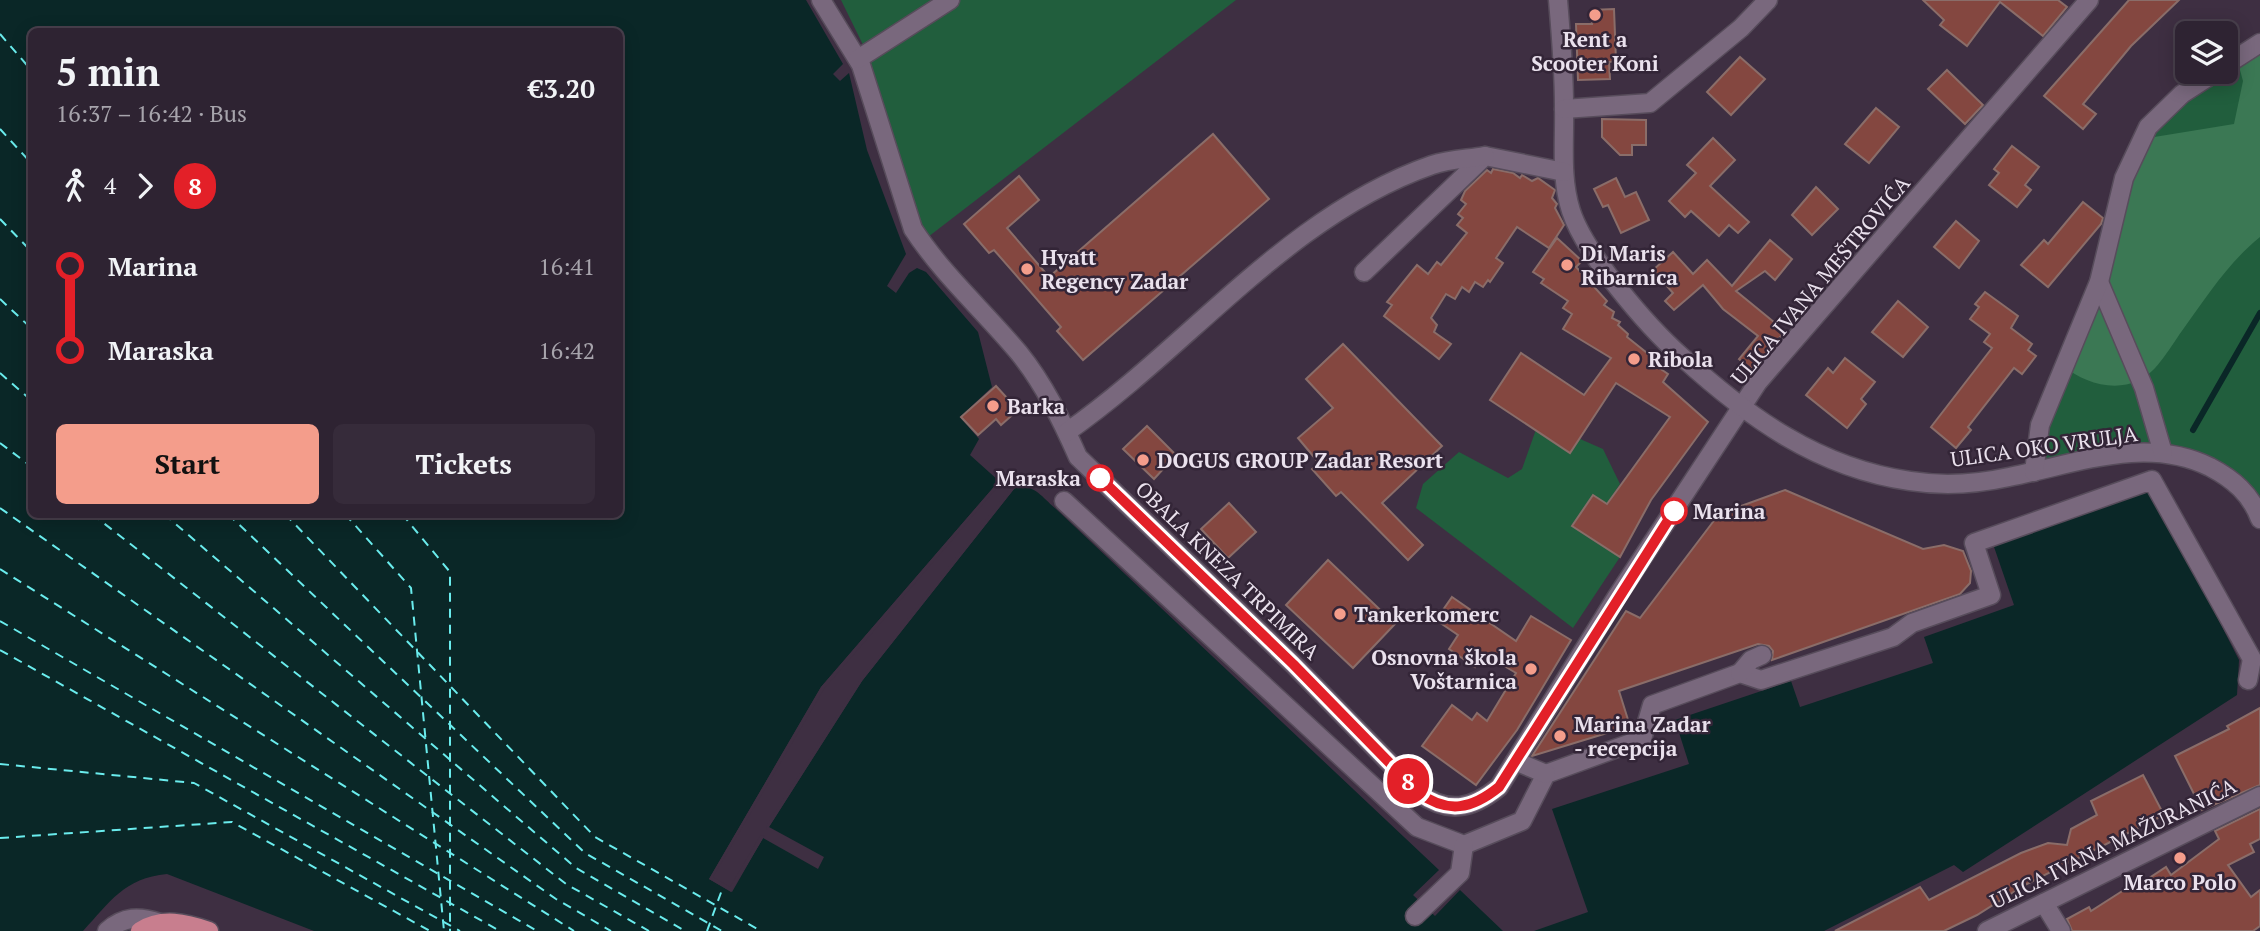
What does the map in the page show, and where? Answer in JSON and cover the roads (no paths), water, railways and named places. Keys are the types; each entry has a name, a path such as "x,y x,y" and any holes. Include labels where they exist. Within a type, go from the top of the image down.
{"main road":[{"path":"140,931 160,923 182,923 209,931"}],"street":[{"name":"OBALA KNEZA TRPIMIRA","path":"821,0 858,59 914,229 929,253 1020,355 1052,403 1078,457 1293,664 1419,793 1434,804 1463,807"},
{"path":"858,59 950,0"},
{"name":"ULICA OKO VRULJA","path":"1558,0 1564,109 1564,172 1571,213 1606,272 1660,337 1742,408 1806,450 1868,473 1911,482 1956,484 2034,472 2107,455 2132,452 2164,453 2194,460 2227,476 2253,501 2260,519"},
{"path":"1564,109 1650,103 1741,28 1768,0"},
{"name":"ULICA IVANA MEŠTROVIĆA","path":"1463,807 1477,802 1499,787 1616,598 1758,382 2089,0"},
{"path":"2238,57 2260,43"},
{"path":"2034,472 2040,425 2099,282 2113,233 2124,178 2148,127 2182,94 2197,84"},
{"path":"1364,272 1485,156"},
{"path":"1067,432 1111,401 1303,235 1359,199 1434,164 1485,156 1564,172"},
{"path":"2099,282 2144,388 2164,453"},
{"path":"1740,673 1761,680 1893,637 1912,623 1991,595 1974,543 2152,480 2252,659 2248,680"},
{"path":"1063,501 1418,827 1464,845 1522,821 1546,774"},
{"path":"1515,761 1546,774 1642,739 1652,705 1740,673 1751,660 1762,655"},
{"name":"ULICA IVANA MAŽURANIĆA","path":"1987,931 2260,796"},
{"path":"1415,916 1460,873 1464,845"},
{"path":"2044,903 2061,931"},
{"path":"107,931 120,921 131,918 160,923"}],"waterway":[{"path":"2193,430 2260,313"}],"place":[{"name":"Rent a Scooter Koni","path":"1595,15"},
{"name":"Di Maris Ribarnica","path":"1567,265"},
{"name":"Hyatt Regency Zadar","path":"1027,269"},
{"name":"Ribola","path":"1634,359"},
{"name":"Barka","path":"993,406"},
{"name":"DOGUS GROUP Zadar Resort","path":"1143,460"},
{"name":"Maraska","path":"1100,478"},
{"name":"Marina","path":"1674,511"},
{"name":"Tankerkomerc","path":"1340,614"},
{"name":"Osnovna škola Voštarnica","path":"1531,669"},
{"name":"Marina Zadar - recepcija","path":"1560,736"},
{"name":"Marco Polo","path":"2180,858"}]}
